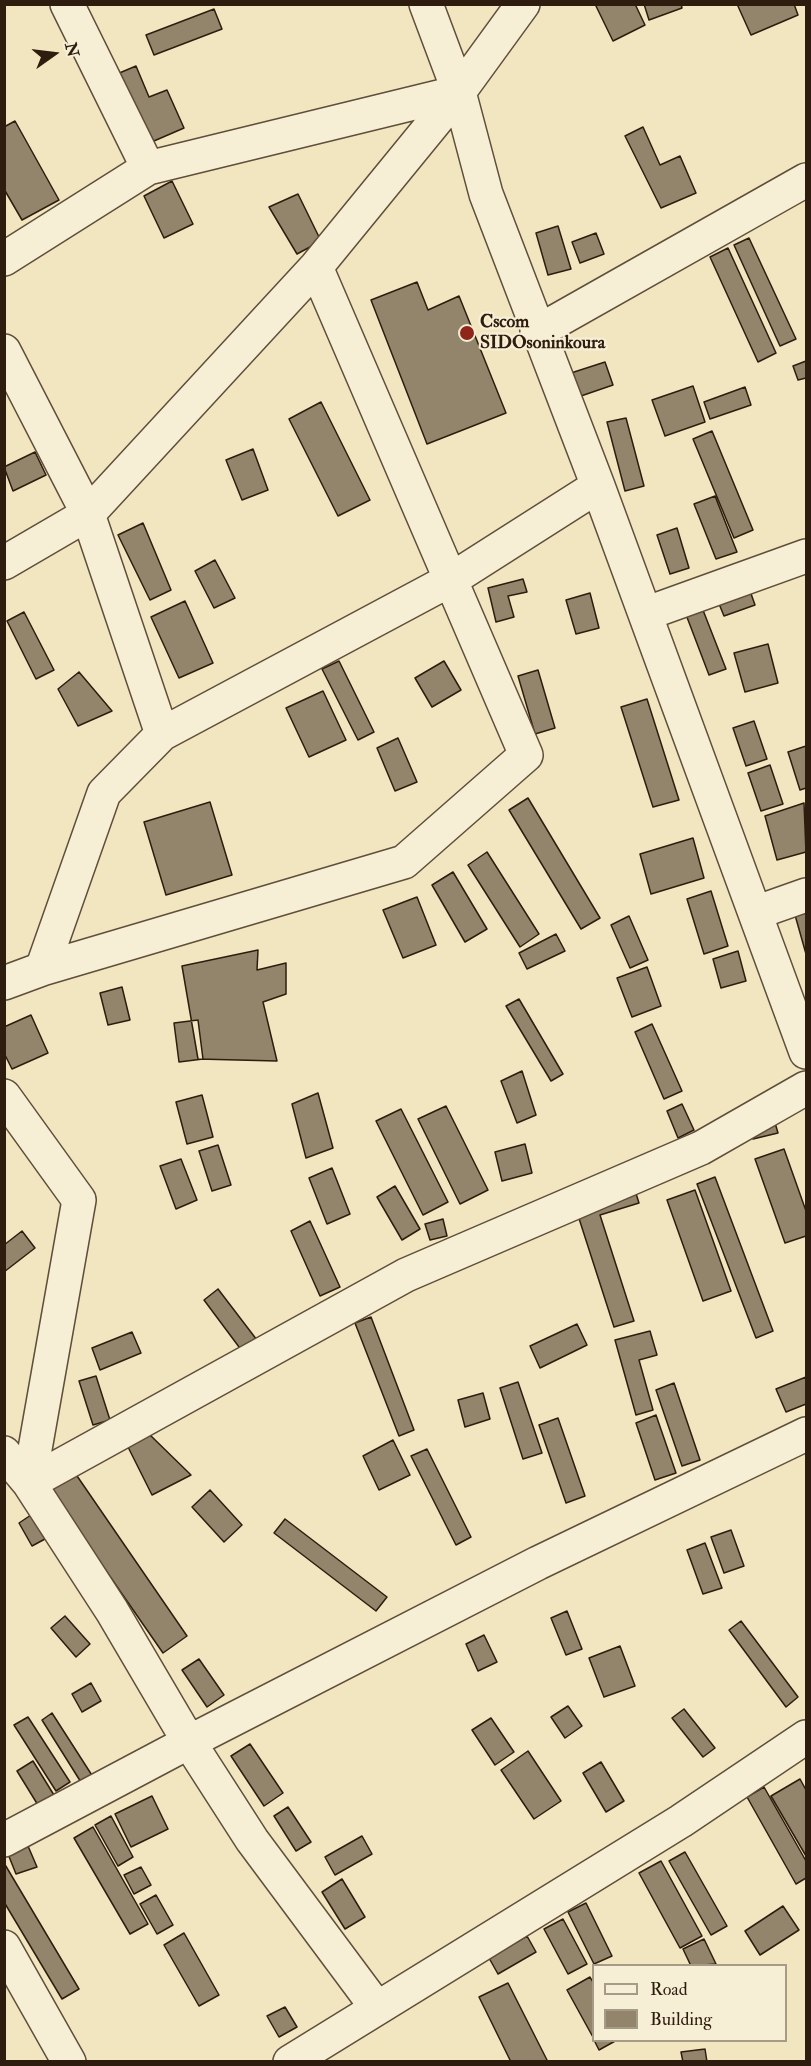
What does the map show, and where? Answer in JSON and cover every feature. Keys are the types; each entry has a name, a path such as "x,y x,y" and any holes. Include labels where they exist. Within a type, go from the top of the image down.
{"street":[{"path":"67,4 148,168"},
{"path":"426,4 459,92 486,194 537,332 598,486 807,1052"},
{"path":"4,563 88,514 316,267 459,92 523,4"},
{"path":"4,260 148,168 459,92"},
{"path":"537,332 807,180"},
{"path":"4,983 42,969 404,862 526,755 316,267"},
{"path":"4,351 88,514 162,734"},
{"path":"42,969 104,793 162,734 452,579 598,486"},
{"path":"645,614 807,556"},
{"path":"755,913 807,895"},
{"path":"29,1483 406,1275 701,1148 807,1088"},
{"path":"4,1096 79,1200 29,1483"},
{"path":"4,1840 189,1742 538,1563 807,1434"},
{"path":"4,1453 29,1483 112,1611 189,1742 252,1840 376,2008"},
{"path":"290,2061 681,1821 807,1737"},
{"path":"4,1947 69,2061"}],"building":[{"path":"595,4 635,4 645,25 613,41"},
{"path":"644,4 681,4 682,8 649,20"},
{"path":"737,4 794,4 798,15 751,35"},
{"path":"214,9 222,29 154,55 146,35"},
{"path":"136,66 149,97 167,90 184,128 147,144 117,74"},
{"path":"15,121 59,200 22,220 4,189 4,127"},
{"path":"643,127 660,165 680,156 696,193 661,208 625,136"},
{"path":"172,181 193,224 164,238 144,196"},
{"path":"298,194 321,241 297,254 269,207"},
{"path":"558,226 571,269 548,275 536,233"},
{"path":"596,233 604,254 580,263 572,242"},
{"path":"749,238 796,339 780,346 734,245"},
{"path":"728,248 776,353 758,362 710,257"},
{"path":"417,282 428,310 459,296 506,413 427,444 371,300"},
{"path":"806,361 806,378 798,380 793,366"},
{"path":"605,362 613,385 578,397 571,373"},
{"path":"693,386 705,422 665,436 652,400"},
{"path":"745,387 751,405 710,419 704,402"},
{"path":"321,402 370,500 338,516 289,419"},
{"path":"626,418 644,486 625,491 607,422"},
{"path":"712,431 753,530 734,538 693,439"},
{"path":"253,449 268,490 242,500 226,460"},
{"path":"35,452 46,475 13,491 4,467"},
{"path":"715,496 737,552 716,559 694,504"},
{"path":"143,523 171,590 150,600 118,535"},
{"path":"677,528 689,568 670,574 657,535"},
{"path":"215,560 235,598 214,608 195,571"},
{"path":"523,579 527,592 508,596 514,617 496,622 488,588"},
{"path":"749,588 755,605 724,616 717,599"},
{"path":"590,593 599,628 576,634 566,600"},
{"path":"185,601 213,663 179,678 151,617"},
{"path":"701,605 726,669 709,675 685,612"},
{"path":"24,612 54,670 36,679 7,621"},
{"path":"768,644 778,683 745,692 734,653"},
{"path":"339,661 374,732 358,740 322,669"},
{"path":"444,661 461,690 432,707 415,678"},
{"path":"538,670 555,728 535,734 518,676"},
{"path":"79,672 112,711 78,726 58,689"},
{"path":"323,691 346,740 309,757 286,708"},
{"path":"647,699 679,800 653,807 621,707"},
{"path":"754,721 767,759 746,766 733,728"},
{"path":"398,738 417,782 395,791 377,748"},
{"path":"806,746 806,788 800,790 788,752"},
{"path":"770,765 783,804 761,811 748,773"},
{"path":"528,798 600,918 581,929 509,810"},
{"path":"210,802 232,875 166,895 144,822"},
{"path":"804,803 806,852 777,860 765,816"},
{"path":"693,838 704,878 651,894 640,854"},
{"path":"487,852 539,934 520,947 468,865"},
{"path":"453,872 487,929 465,942 432,885"},
{"path":"711,891 728,946 704,954 687,899"},
{"path":"417,897 436,945 403,958 383,910"},
{"path":"806,912 806,954 795,915"},
{"path":"629,916 648,960 630,968 611,925"},
{"path":"556,934 565,951 527,969 519,953"},
{"path":"258,950 257,970 286,963 286,994 263,1002 277,1061 198,1059 182,966"},
{"path":"738,951 746,981 721,988 713,959"},
{"path":"647,967 661,1006 632,1017 617,978"},
{"path":"122,987 130,1020 108,1025 100,993"},
{"path":"519,999 563,1074 551,1081 506,1006"},
{"path":"31,1015 48,1053 12,1069 4,1053 4,1027"},
{"path":"198,1020 203,1059 179,1062 174,1023"},
{"path":"652,1024 682,1091 664,1099 635,1032"},
{"path":"522,1071 536,1115 517,1123 501,1081"},
{"path":"318,1093 333,1148 306,1158 292,1104"},
{"path":"202,1095 213,1137 187,1144 176,1102"},
{"path":"682,1104 694,1130 678,1138 667,1111"},
{"path":"446,1106 488,1190 460,1204 418,1119"},
{"path":"401,1109 448,1202 423,1215 376,1121"},
{"path":"773,1116 778,1133 753,1139 749,1122"},
{"path":"525,1144 532,1173 502,1181 495,1152"},
{"path":"218,1145 231,1185 212,1191 199,1151"},
{"path":"784,1149 806,1211 806,1236 785,1243 755,1159"},
{"path":"181,1159 197,1200 176,1209 160,1166"},
{"path":"332,1168 350,1214 327,1224 309,1178"},
{"path":"715,1177 773,1331 756,1338 697,1184"},
{"path":"633,1184 639,1203 600,1215 634,1321 614,1327 574,1203"},
{"path":"395,1186 420,1229 402,1240 377,1197"},
{"path":"695,1190 731,1291 703,1301 667,1200"},
{"path":"443,1219 447,1236 430,1240 425,1224"},
{"path":"310,1221 340,1287 320,1296 291,1231"},
{"path":"22,1231 35,1248 4,1272 4,1245"},
{"path":"218,1289 260,1344 245,1355 204,1300"},
{"path":"371,1317 414,1430 399,1436 355,1323"},
{"path":"577,1324 587,1345 540,1368 530,1346"},
{"path":"650,1331 657,1355 639,1360 653,1410 636,1415 615,1340"},
{"path":"132,1332 141,1353 100,1370 92,1348"},
{"path":"96,1376 110,1420 93,1425 79,1381"},
{"path":"806,1377 806,1404 786,1412 776,1389"},
{"path":"518,1382 542,1453 523,1459 500,1388"},
{"path":"674,1383 700,1460 682,1466 656,1390"},
{"path":"483,1393 490,1419 465,1427 458,1400"},
{"path":"656,1415 676,1473 655,1480 636,1423"},
{"path":"558,1418 585,1496 566,1503 539,1425"},
{"path":"149,1434 191,1475 152,1495 127,1445"},
{"path":"393,1440 410,1475 379,1490 363,1456"},
{"path":"427,1449 471,1537 456,1545 411,1456"},
{"path":"75,1473 187,1636 163,1653 50,1490"},
{"path":"210,1490 242,1525 224,1542 192,1507"},
{"path":"31,1515 45,1539 32,1546 19,1523"},
{"path":"285,1519 387,1597 376,1611 274,1533"},
{"path":"731,1530 744,1566 724,1573 711,1537"},
{"path":"705,1543 722,1588 703,1594 687,1550"},
{"path":"567,1611 582,1649 566,1655 551,1618"},
{"path":"65,1616 90,1644 76,1657 51,1628"},
{"path":"741,1621 798,1697 786,1707 729,1630"},
{"path":"484,1635 497,1662 478,1671 466,1644"},
{"path":"620,1646 635,1686 604,1697 589,1658"},
{"path":"199,1659 224,1695 207,1707 182,1670"},
{"path":"91,1683 101,1701 82,1712 72,1694"},
{"path":"568,1706 582,1726 565,1738 551,1717"},
{"path":"684,1709 715,1748 703,1757 672,1718"},
{"path":"52,1713 95,1780 84,1787 42,1720"},
{"path":"28,1717 70,1782 56,1791 14,1725"},
{"path":"491,1718 514,1752 495,1765 472,1730"},
{"path":"250,1744 283,1793 264,1806 231,1756"},
{"path":"528,1751 561,1801 534,1819 501,1770"},
{"path":"33,1761 57,1800 41,1810 17,1771"},
{"path":"601,1762 624,1801 606,1812 583,1773"},
{"path":"800,1779 806,1790 806,1856 771,1796"},
{"path":"764,1787 806,1861 806,1878 796,1884 747,1797"},
{"path":"152,1796 168,1829 131,1847 115,1814"},
{"path":"288,1807 311,1842 296,1851 274,1816"},
{"path":"111,1816 133,1857 118,1866 95,1825"},
{"path":"93,1827 148,1924 130,1934 74,1838"},
{"path":"362,1836 372,1854 335,1875 325,1857"},
{"path":"28,1846 37,1867 16,1874 8,1854"},
{"path":"685,1852 727,1926 711,1935 669,1861"},
{"path":"661,1861 702,1936 680,1948 639,1873"},
{"path":"4,1863 79,1989 62,1999 4,1902"},
{"path":"141,1867 151,1885 134,1894 124,1875"},
{"path":"342,1879 365,1917 345,1929 322,1892"},
{"path":"156,1895 173,1925 157,1934 140,1904"},
{"path":"586,1903 612,1956 594,1964 568,1912"},
{"path":"783,1906 799,1930 760,1955 745,1931"},
{"path":"563,1919 587,1964 568,1974 544,1929"},
{"path":"184,1933 219,1995 199,2006 164,1945"},
{"path":"527,1936 536,1952 498,1974 489,1958"},
{"path":"704,1939 716,1964 690,1964 683,1949"},
{"path":"590,1977 592,1980 592,2035 567,1990"},
{"path":"508,1983 548,2062 511,2062 479,1997"},
{"path":"285,2007 297,2027 279,2037 267,2016"},
{"path":"595,2042 613,2042 599,2050"},
{"path":"705,2049 707,2062 683,2062 681,2052"}],"place":[{"name":"Cscom SIDOsoninkoura","path":"467,333"}]}
